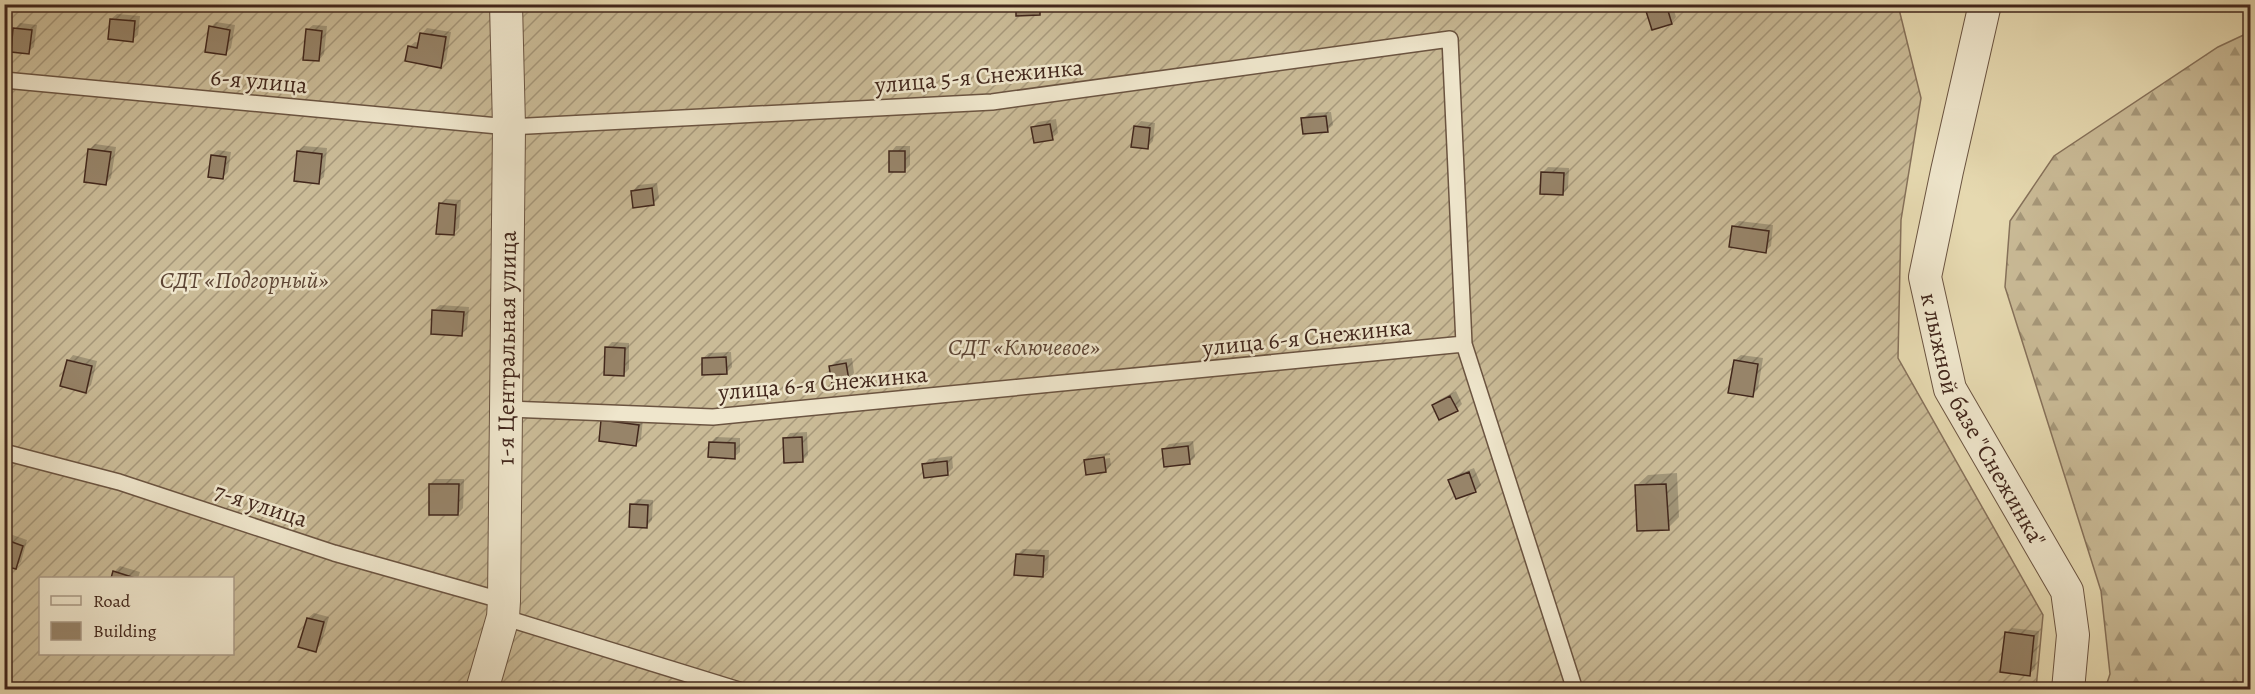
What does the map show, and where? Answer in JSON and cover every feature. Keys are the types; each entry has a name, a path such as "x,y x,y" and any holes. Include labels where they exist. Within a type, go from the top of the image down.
{"street":[{"name":"1-я Центральная улица","path":"482,690 503,609 509,127 506,4"},
{"name":"к лыжной базе \"Снежинка\"","path":"1985,4 1925,277 1950,389 2067,591 2073,635 2068,690"}],"lane":[{"name":"улица 5-я Снежинка","path":"509,127 992,102 1450,39 1464,344"},
{"name":"6-я улица","path":"4,80 509,127"},
{"name":"улица 6-я Снежинка","path":"507,410 713,417 1464,344"},
{"path":"1464,344 1575,690"},
{"name":"7-я улица","path":"4,452 119,482 739,690"}],"green space":[{"name":"СДТ «Ключевое»","path":"4,5 1898,5 1921,98 1901,220 1898,358 2043,615 2036,689 5,689"},
{"path":"2250,32 2250,689 2105,689 2110,674 2101,591 2005,287 2010,221 2054,156 2218,47"}],"building":[{"path":"1016,4 1040,4 1040,15 1016,16"},
{"path":"1656,4 1666,4 1672,24 1652,30 1645,8"},
{"path":"110,19 135,21 133,42 108,39"},
{"path":"209,26 230,30 226,55 205,52"},
{"path":"13,28 32,30 29,54 11,52"},
{"path":"306,29 322,31 319,61 303,60"},
{"path":"420,33 446,37 441,68 405,61 408,46 417,48"},
{"path":"1326,116 1328,132 1303,134 1301,118"},
{"path":"1050,124 1053,140 1034,143 1031,127"},
{"path":"1134,126 1150,128 1148,149 1131,147"},
{"path":"88,149 111,152 106,185 84,182"},
{"path":"297,151 322,154 319,184 294,181"},
{"path":"889,151 905,151 905,172 889,172"},
{"path":"211,155 226,157 223,179 208,177"},
{"path":"1541,172 1564,173 1563,195 1540,194"},
{"path":"652,188 654,205 633,208 631,191"},
{"path":"439,203 456,205 454,235 436,234"},
{"path":"1732,226 1769,231 1766,253 1729,247"},
{"path":"432,310 464,312 462,336 431,334"},
{"path":"605,347 625,348 624,376 604,375"},
{"path":"726,357 727,374 702,375 702,358"},
{"path":"67,360 92,366 86,393 60,386"},
{"path":"1734,360 1758,364 1753,397 1728,393"},
{"path":"846,363 849,380 832,384 829,366"},
{"path":"1450,396 1458,411 1439,420 1432,405"},
{"path":"601,420 639,425 636,446 599,441"},
{"path":"802,437 803,462 784,463 783,438"},
{"path":"709,442 735,443 735,459 708,457"},
{"path":"1188,446 1190,464 1164,467 1162,449"},
{"path":"1104,457 1106,472 1086,475 1084,460"},
{"path":"947,461 948,475 924,478 922,464"},
{"path":"1469,472 1476,492 1456,499 1448,480"},
{"path":"429,484 459,484 458,515 429,515"},
{"path":"1666,484 1669,530 1637,531 1635,485"},
{"path":"630,504 648,505 647,528 629,527"},
{"path":"4,539 23,546 16,569 4,566"},
{"path":"1016,554 1044,556 1043,577 1014,575"},
{"path":"113,571 132,577 111,577"},
{"path":"307,618 324,622 316,652 298,647"},
{"path":"2005,632 2034,636 2030,676 2000,672"},
{"path":"546,685 563,690 545,690"}],"park label":[{"name":"СДТ «Подгорный»","path":"244,280"}]}
